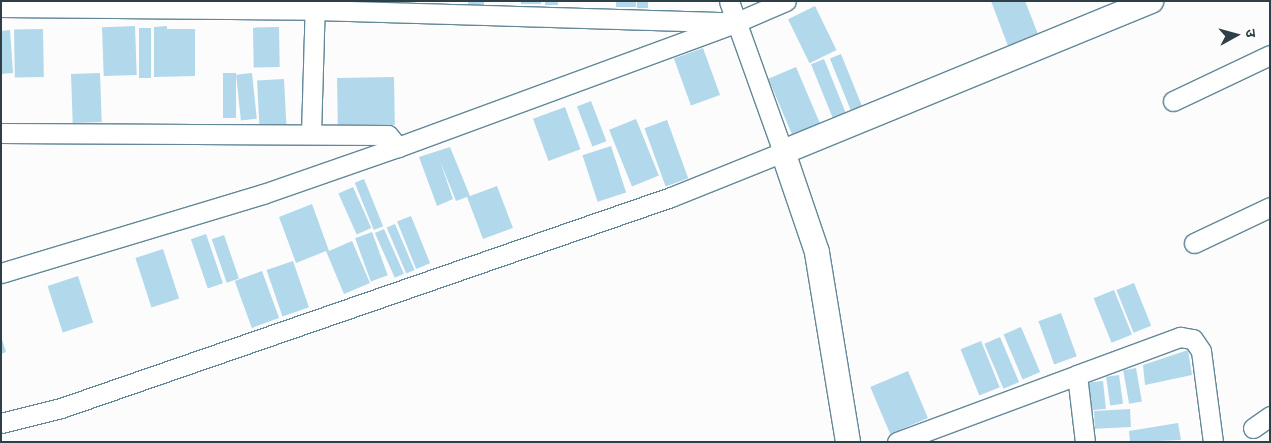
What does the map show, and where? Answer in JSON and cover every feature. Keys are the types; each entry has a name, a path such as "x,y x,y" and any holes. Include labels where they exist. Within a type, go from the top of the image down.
{"street":[{"path":"729,1 817,252 848,442"},
{"path":"1,274 263,194 398,147 737,22 786,1"},
{"path":"1,423 61,408 634,210 783,152 1152,1"},
{"path":"1,6 315,6 737,22"},
{"path":"311,134 315,6"},
{"path":"1172,101 1270,54"},
{"path":"1,133 388,135 398,147"},
{"path":"1194,244 1270,208"},
{"path":"897,442 1180,337 1193,339 1200,351 1214,442"},
{"path":"1077,375 1085,442"},
{"path":"1253,428 1270,416"}],"building":[{"path":"468,1 484,1 484,5 468,6"},
{"path":"521,1 541,1 541,4 521,4"},
{"path":"545,1 558,1 558,5 545,5"},
{"path":"616,1 636,1 636,7 616,7"},
{"path":"637,1 648,1 648,8 637,8"},
{"path":"991,1 1025,1 1038,34 1008,46"},
{"path":"815,6 836,50 810,63 788,19"},
{"path":"135,26 137,75 104,76 102,27"},
{"path":"167,26 167,29 195,29 195,76 154,77 154,27"},
{"path":"253,27 279,27 280,67 254,67"},
{"path":"139,28 151,28 151,78 139,78"},
{"path":"43,29 44,77 15,77 14,30"},
{"path":"10,30 13,73 1,74 1,31"},
{"path":"703,48 720,95 691,106 674,59"},
{"path":"841,54 863,109 852,113 830,58"},
{"path":"824,59 846,113 833,118 811,64"},
{"path":"796,67 820,124 793,136 768,79"},
{"path":"100,73 102,122 73,123 71,74"},
{"path":"223,73 236,73 236,118 223,118"},
{"path":"252,73 257,119 241,120 236,75"},
{"path":"394,77 395,125 338,126 337,78"},
{"path":"284,79 286,124 259,125 257,80"},
{"path":"591,101 606,141 592,147 577,106"},
{"path":"565,107 580,149 548,161 533,119"},
{"path":"636,119 659,176 632,186 609,130"},
{"path":"667,120 688,178 666,186 644,128"},
{"path":"611,146 626,193 598,202 582,155"},
{"path":"450,147 470,196 497,186 513,228 483,239 467,197 456,201 440,161 453,199 437,206 419,157"},
{"path":"364,179 383,226 374,230 355,183"},
{"path":"353,187 371,228 357,235 338,194"},
{"path":"312,204 329,251 352,241 370,283 344,294 326,251 296,263 279,217"},
{"path":"411,216 430,263 416,269 397,222"},
{"path":"395,224 415,270 406,274 387,228"},
{"path":"384,229 404,274 395,278 375,233"},
{"path":"372,232 388,275 371,281 355,238"},
{"path":"206,234 223,283 208,288 191,239"},
{"path":"224,235 239,278 227,283 212,239"},
{"path":"163,249 179,298 151,307 135,258"},
{"path":"293,261 309,307 282,316 267,270"},
{"path":"262,271 279,318 252,328 235,281"},
{"path":"78,276 93,323 63,332 48,286"},
{"path":"1134,283 1151,326 1134,333 1116,290"},
{"path":"1114,290 1132,335 1112,343 1094,298"},
{"path":"1061,313 1077,356 1054,364 1038,321"},
{"path":"1021,327 1040,372 1023,380 1004,334"},
{"path":"1,336 6,352 1,354"},
{"path":"1000,337 1019,382 1003,389 984,344"},
{"path":"981,341 1000,387 979,396 961,349"},
{"path":"1188,350 1192,375 1145,385 1143,365"},
{"path":"1136,368 1142,401 1129,404 1123,370"},
{"path":"908,371 928,418 890,434 870,387"},
{"path":"1119,375 1123,404 1110,406 1106,377"},
{"path":"1103,381 1106,409 1090,411 1087,383"},
{"path":"1130,409 1131,427 1095,429 1094,411"},
{"path":"1178,423 1181,440 1130,442 1129,431"}]}
